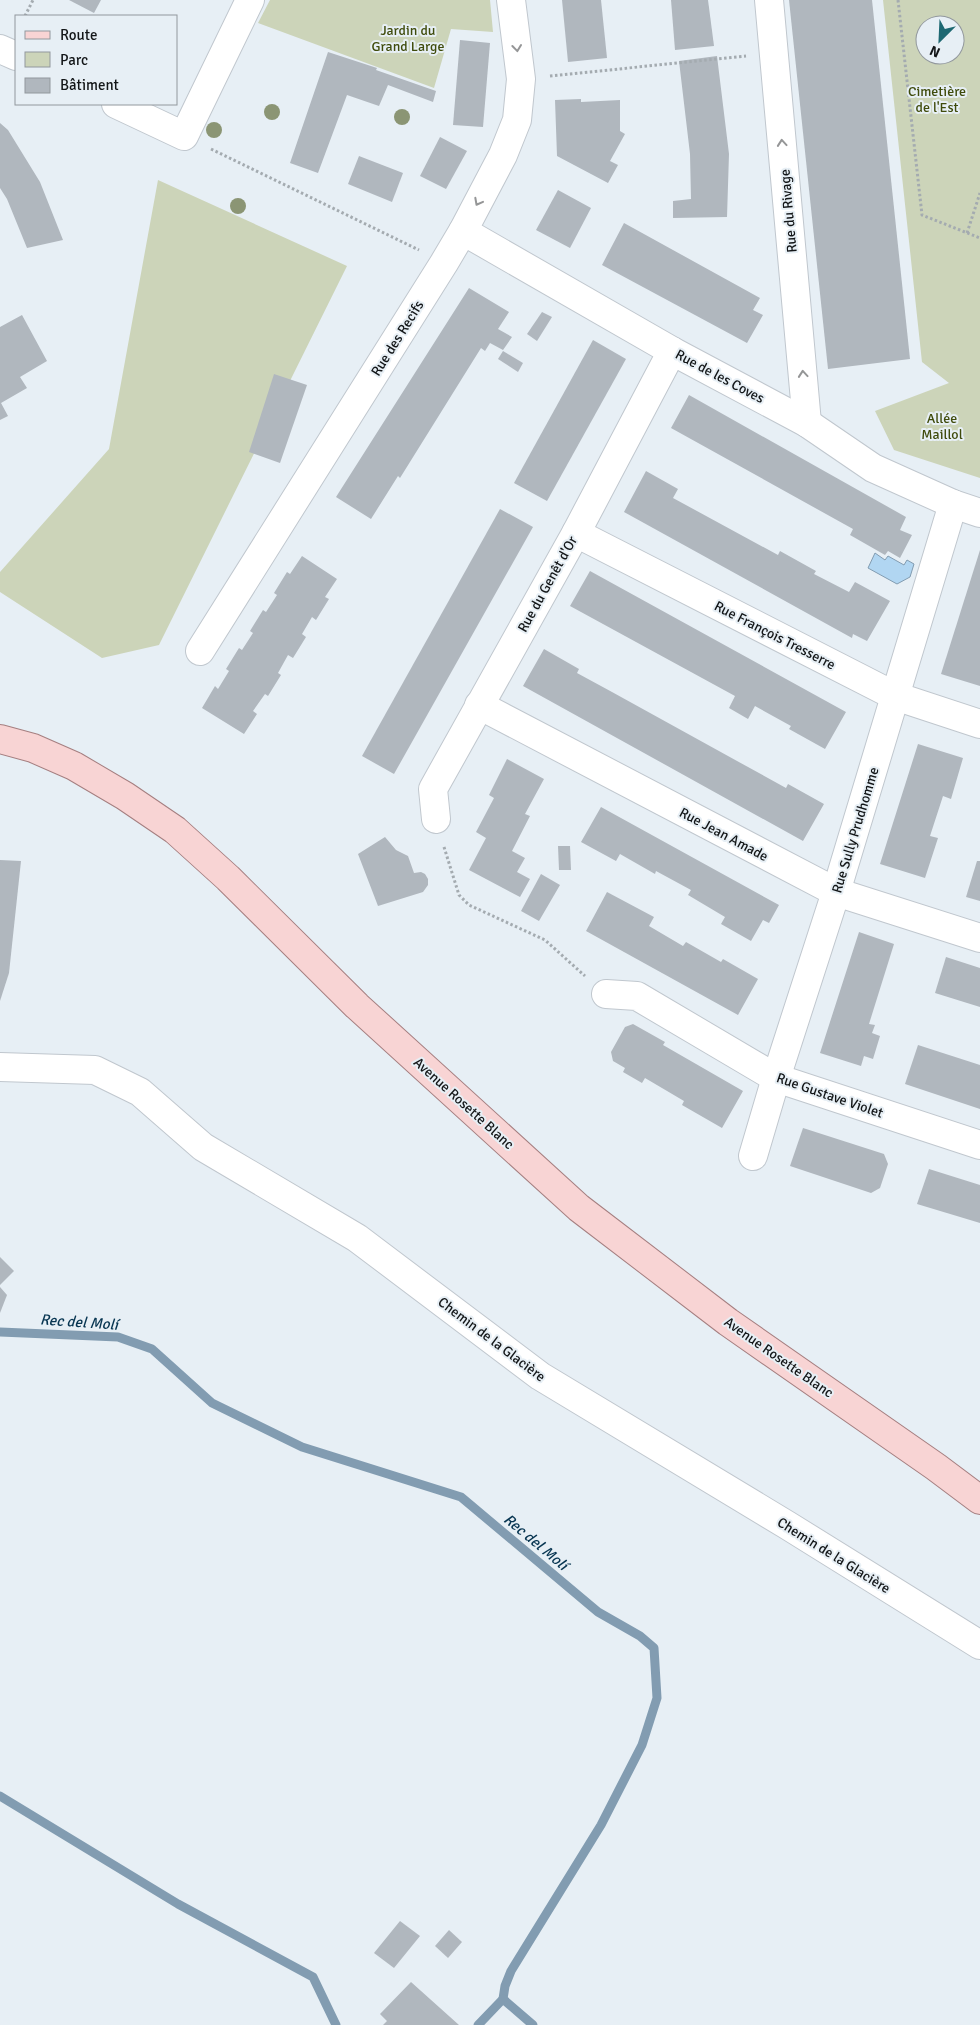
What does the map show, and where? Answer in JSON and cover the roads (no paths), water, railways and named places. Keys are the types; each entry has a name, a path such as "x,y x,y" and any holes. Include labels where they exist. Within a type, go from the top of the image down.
{"main road":[{"name":"Avenue Rosette Blanc","path":"0,739 33,748 74,766 125,796 175,830 228,878 357,1006 579,1208 728,1322 936,1466"},
{"path":"936,1466 980,1493"},
{"path":"936,1466 980,1500"}],"street":[{"path":"118,105 184,136 250,0"},
{"name":"Rue des Recifs","path":"200,651 444,263 503,155 517,120 521,79 511,0"},
{"name":"Rue du Rivage","path":"768,0 807,423"},
{"path":"0,49 15,56"},
{"name":"Rue de les Coves","path":"463,231 672,351 807,423 872,468 953,504 980,513"},
{"name":"Rue du Genêt d'Or","path":"436,819 433,788 576,533 672,351"},
{"name":"Rue Sully Prudhomme","path":"754,1156 776,1078 836,892 953,504"},
{"name":"Rue François Tresserre","path":"576,533 895,696 980,724"},
{"name":"Rue Jean Amade","path":"479,705 836,892 980,938"},
{"name":"Rue Gustave Violet","path":"606,994 637,996 776,1078 980,1145"},
{"name":"Chemin de la Glacière","path":"0,1067 95,1070 140,1092 203,1147 357,1238 540,1376 788,1525 980,1644"}],"water":[{"path":"875,553 885,560 888,556 904,565 907,560 914,564 910,577 897,584 868,568"}],"waterway":[{"name":"Rec del Molí","path":"0,1332 118,1337 152,1349 212,1403 302,1447 461,1497 598,1612 640,1636 654,1648 657,1698 642,1745 601,1825 511,1971 505,1986 503,1999 533,2025"},
{"path":"0,1796 178,1904 313,1977 336,2025"},
{"path":"478,2025 503,1999"}],"park label":[{"name":"Jardin du Grand Large","path":"408,38"},
{"name":"Cimetière de l'Est","path":"937,99"},
{"name":"Allée Maillol","path":"942,426"}]}
